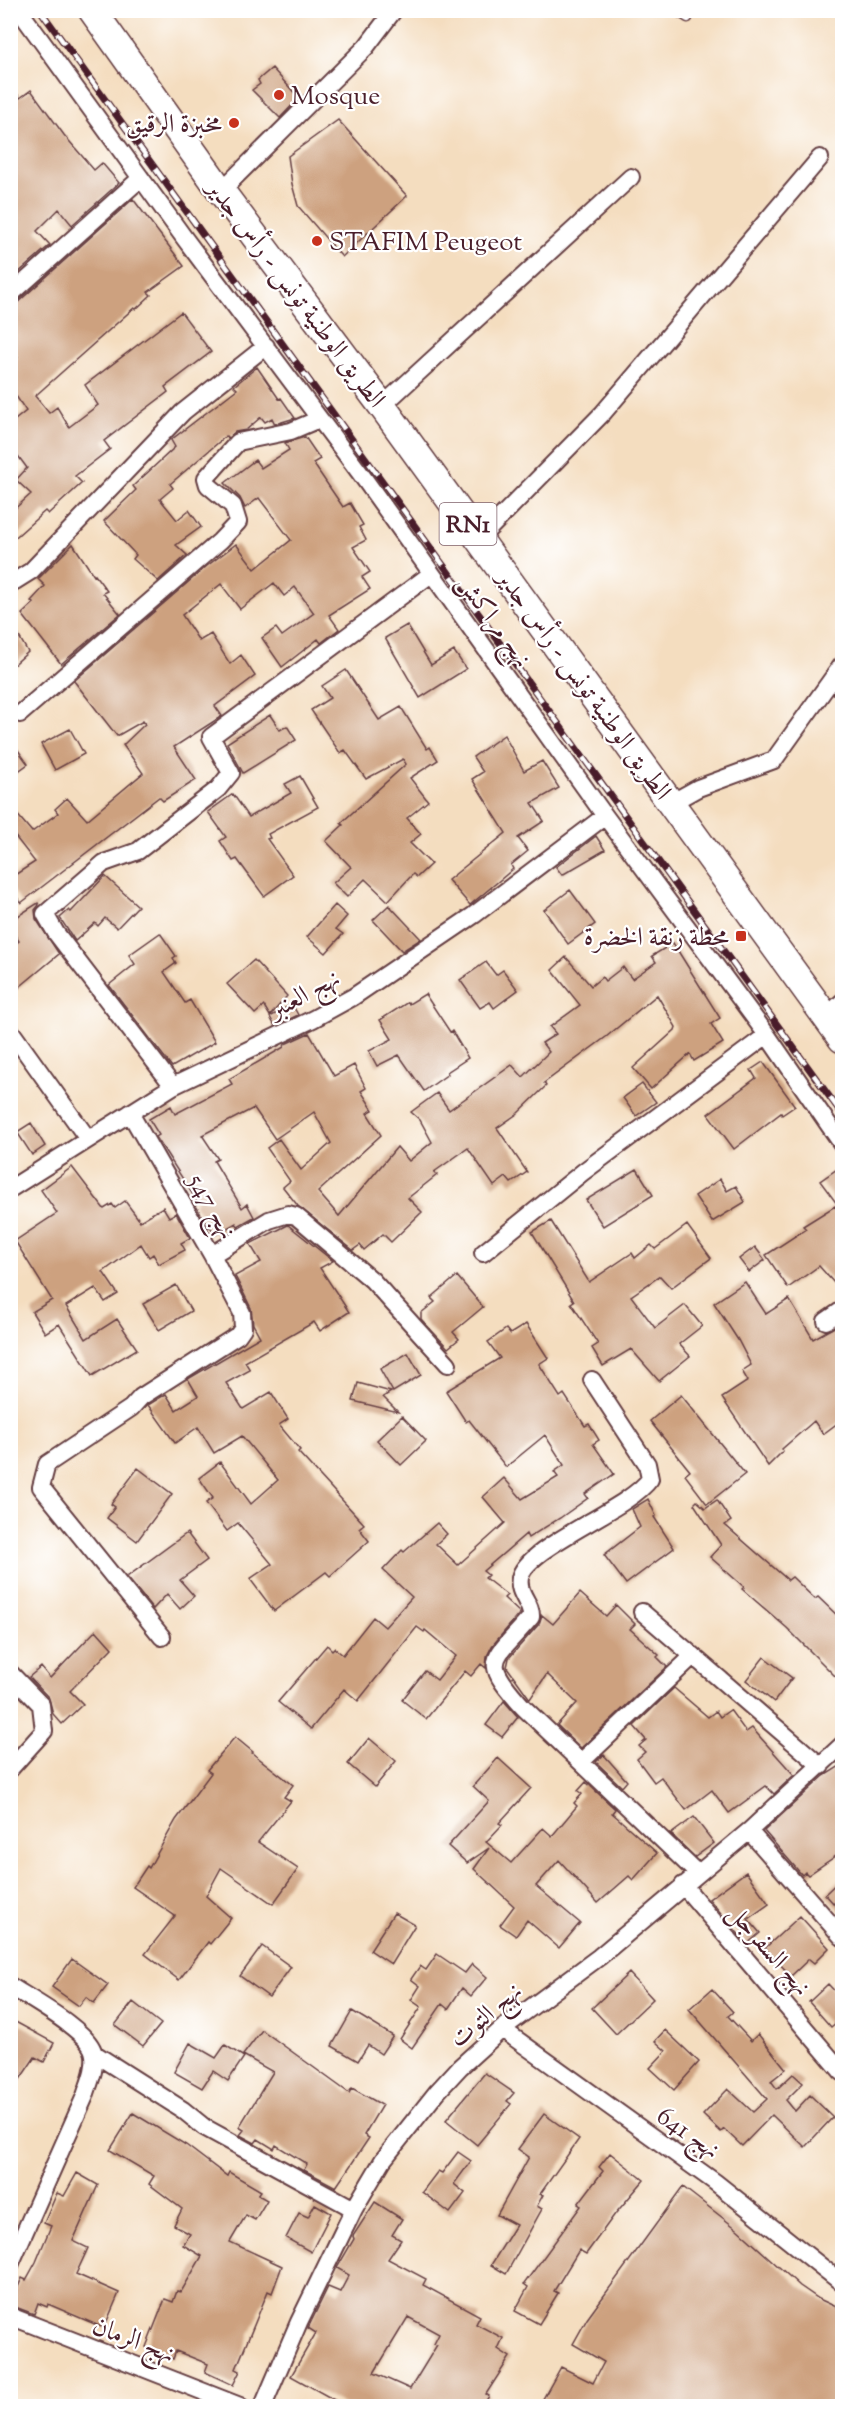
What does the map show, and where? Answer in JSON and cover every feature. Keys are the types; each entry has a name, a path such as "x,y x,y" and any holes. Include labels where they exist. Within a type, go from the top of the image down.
{"main road":[{"name":"الطريق الوطنية تونس - رأس جدير","path":"92,10 221,192 480,539 670,803 834,1010 843,1039"}],"street":[{"path":"221,192 366,47 394,10"},
{"name":"نهج مراكش","path":"18,13 360,473 605,816 768,1035 843,1144"},
{"path":"480,539 603,413 820,158"},
{"path":"382,406 631,177"},
{"path":"10,295 141,178"},
{"path":"10,581 15,581 32,571 183,412 266,346"},
{"path":"20,714 220,541 238,522 233,506 208,485 206,478 238,442 291,430 319,419"},
{"path":"173,1086 56,933 45,914 104,863 138,851 218,789 231,773 211,737 431,574"},
{"path":"670,803 698,788 774,760 843,665"},
{"name":"نهج العنبر","path":"10,1189 173,1086 352,997 464,922 605,816"},
{"path":"10,1030 88,1139"},
{"path":"483,1253 583,1172 768,1035"},
{"name":"نهج 547","path":"130,1113 212,1255 242,1313 243,1328 238,1335 141,1397 131,1408 47,1464 41,1487 162,1637"},
{"path":"212,1255 268,1220 288,1214 296,1216 306,1222 372,1281 448,1364"},
{"path":"826,1321 843,1310"},
{"path":"592,1380 647,1464 650,1479 635,1493 554,1545 522,1569 520,1589 531,1617 503,1648 495,1664 496,1672 523,1707 697,1873"},
{"path":"642,1612 821,1766"},
{"path":"582,1761 693,1656"},
{"path":"10,1673 41,1705 44,1731 10,1768"},
{"name":"نهج التوت","path":"263,2406 299,2322 354,2210 383,2160 460,2067 502,2029 599,1957 749,1831 843,1745"},
{"path":"749,1831 843,1937"},
{"name":"نهج السفرجل","path":"683,1885 843,2072"},
{"path":"10,1986 81,2033 90,2044 94,2054 93,2074 85,2096 10,2265"},
{"name":"نهج 641","path":"502,2029 715,2182 843,2283"},
{"path":"94,2054 183,2110 204,2127 354,2210"},
{"name":"نهج الرمان","path":"10,2316 240,2406"}],"lane":[{"path":"675,10 687,18"}],"building":[{"path":"272,68 299,98 280,118 252,90 260,84 258,80"},
{"path":"10,84 20,98 31,90 64,135 94,170 102,163 119,183 72,225 59,209 37,231 50,245 10,280"},
{"path":"338,120 407,196 342,257 298,206 288,156"},
{"path":"133,199 184,266 148,292 151,295 136,309 134,308 35,396 49,413 57,407 69,427 98,405 85,385 181,312 211,352 165,387 168,392 104,441 110,449 75,476 82,483 48,514 45,511 10,542 10,513 31,494 16,480 27,468 10,445 10,424 26,411 10,387 10,360 18,357 10,346 10,305 17,303"},
{"path":"257,367 295,418 275,424 272,418 265,422 261,417 246,430 235,432 228,438 226,436 170,484 173,488 160,499 177,520 189,510 201,527 176,545 187,555 158,581 133,559 136,555 104,521 136,490 133,486 175,447 171,440 237,389 234,386"},
{"path":"305,437 320,459 313,463 343,507 350,503 363,525 359,527 366,540 353,547 370,572 362,577 370,589 329,615 339,629 321,643 318,639 282,667 262,638 276,628 282,636 314,613 295,587 284,596 274,583 240,609 221,584 182,615 199,641 211,634 230,664 241,655 255,676 215,706 222,716 174,747 196,780 163,801 159,797 21,903 10,885 10,878 35,862 10,830 10,806 32,832 58,813 55,809 67,798 87,820 143,773 123,745 145,724 143,721 117,736 74,681 207,566 236,544 255,569 291,540 259,498 245,508 240,498 225,483 255,460 261,468 289,450 285,443"},
{"path":"73,544 107,591 103,593 120,614 61,664 22,614 34,603 31,601 45,586 38,579"},
{"path":"10,621 28,652 10,668"},
{"path":"407,625 431,665 454,651 466,669 420,698 385,638"},
{"path":"346,670 379,720 401,707 427,749 430,747 438,760 410,778 428,801 407,818 421,834 410,843 431,864 417,877 413,874 388,901 365,879 347,897 333,883 351,867 326,841 343,825 341,823 406,764 403,759 366,779 345,750 340,753 311,710 330,698 322,686"},
{"path":"270,715 280,730 287,726 296,740 243,773 227,743"},
{"path":"70,729 84,754 55,770 41,744"},
{"path":"504,735 524,771 542,761 559,788 532,803 544,821 518,838 528,851 511,865 513,869 470,905 448,880 506,833 472,779 483,772 473,757"},
{"path":"10,739 28,764 10,777"},
{"path":"300,776 318,807 268,834 270,838 267,839 293,875 264,896 237,859 233,861 220,841 226,837 208,812 233,794 249,817 291,793 285,784"},
{"path":"596,836 605,850 562,875 556,867"},
{"path":"105,876 138,906 117,928 105,918 98,926 95,923 75,941 60,918 69,910 71,912"},
{"path":"570,890 595,924 568,944 544,910"},
{"path":"38,903 35,910 36,919 59,954 10,995 10,948 19,941 10,928 10,921"},
{"path":"335,905 347,916 336,929 343,934 326,953 307,937"},
{"path":"389,905 421,939 402,951 373,920"},
{"path":"160,933 176,956 173,958 176,963 164,972 185,1003 190,1000 215,1042 172,1067 109,985 135,964 129,955"},
{"path":"673,943 720,1018 711,1024 723,1043 694,1061 690,1054 651,1089 633,1068 676,1027 657,995 606,1037 544,1083 546,1086 517,1114 497,1128 527,1172 511,1183 506,1177 494,1186 468,1148 434,1172 437,1175 408,1198 422,1212 391,1242 383,1234 364,1250 360,1245 353,1250 298,1206 283,1187 290,1181 267,1148 279,1139 301,1170 331,1143 314,1112 275,1139 254,1108 202,1135 218,1159 214,1161 242,1208 247,1204 254,1217 238,1226 236,1223 215,1235 194,1202 197,1201 156,1137 159,1135 149,1119 171,1106 175,1114 232,1084 229,1079 284,1047 285,1044 309,1033 334,1076 354,1065 366,1088 361,1091 373,1110 367,1113 381,1135 318,1192 339,1216 397,1147 409,1161 432,1142 420,1120 411,1112 437,1093 449,1110 512,1065 523,1077 549,1052 542,1043 556,1034 550,1027 580,1005 552,970 566,957 591,986 602,977 605,981 623,967 632,979 656,962 652,956"},
{"path":"254,960 287,996 270,1016 264,1006 255,1014 227,984"},
{"path":"486,962 496,975 503,970 518,990 494,1008 490,1002 480,1008 460,980"},
{"path":"425,994 468,1058 424,1091 399,1055 377,1066 369,1051 392,1039 380,1020"},
{"path":"292,1004 298,1015 275,1026 270,1017"},
{"path":"763,1062 795,1106 782,1115 781,1113 734,1149 708,1114 756,1078 751,1070"},
{"path":"642,1084 656,1102 636,1116 623,1098"},
{"path":"31,1123 45,1146 32,1155 17,1132"},
{"path":"843,1165 843,1212 820,1181"},
{"path":"72,1167 104,1209 112,1204 115,1208 125,1201 140,1221 163,1207 169,1217 176,1213 190,1238 181,1243 185,1250 159,1264 153,1254 149,1257 141,1244 103,1272 118,1294 105,1302 95,1288 66,1306 86,1339 117,1319 137,1349 92,1376 59,1324 45,1333 32,1312 52,1300 15,1241 57,1213 41,1190"},
{"path":"637,1169 653,1195 603,1226 586,1200"},
{"path":"720,1179 727,1191 736,1186 745,1202 712,1222 695,1196"},
{"path":"835,1206 843,1218 843,1293 819,1266 788,1288 766,1255 806,1229 803,1226"},
{"path":"551,1221 589,1282 632,1253 635,1258 651,1245 655,1249 687,1225 711,1258 671,1288 660,1276 631,1296 655,1328 685,1305 702,1326 679,1344 690,1356 659,1381 631,1349 603,1366 592,1348 598,1344 571,1303 574,1301 532,1232"},
{"path":"288,1225 333,1261 320,1268 349,1312 320,1331 314,1322 245,1362 250,1370 226,1383 243,1409 271,1392 288,1419 279,1425 300,1450 298,1452 364,1524 359,1528 369,1541 330,1576 326,1572 274,1611 250,1579 272,1564 238,1523 227,1531 206,1503 213,1498 199,1478 220,1462 251,1504 278,1480 242,1436 214,1453 198,1427 175,1443 148,1405 166,1394 176,1410 198,1396 188,1379 260,1337 253,1324 251,1308 235,1276 261,1262 250,1244"},
{"path":"755,1247 765,1260 749,1272 739,1259"},
{"path":"457,1276 483,1307 453,1332 459,1339 448,1348 421,1319 421,1313 435,1302 431,1298"},
{"path":"745,1282 766,1314 789,1299 813,1339 843,1322 843,1419 823,1434 814,1421 782,1449 783,1451 768,1466 722,1398 748,1381 742,1371 751,1365 714,1303"},
{"path":"176,1285 191,1311 159,1330 143,1304"},
{"path":"526,1324 548,1358 539,1364 560,1397 564,1394 585,1426 589,1424 599,1440 593,1444 614,1474 585,1494 588,1498 560,1518 528,1538 526,1534 483,1571 488,1575 485,1578 507,1595 504,1598 520,1613 492,1646 487,1656 486,1668 481,1664 471,1676 465,1671 426,1719 402,1700 425,1671 437,1680 456,1656 425,1630 424,1632 417,1627 358,1701 344,1689 311,1729 278,1702 327,1645 343,1655 373,1617 385,1627 412,1597 383,1570 402,1550 404,1552 437,1523 447,1534 436,1544 458,1565 505,1523 483,1497 504,1478 522,1499 558,1477 554,1472 564,1465 545,1435 506,1467 469,1420 466,1422 446,1391 500,1358 488,1342 506,1329 510,1334"},
{"path":"408,1353 421,1375 393,1392 380,1369"},
{"path":"358,1383 391,1392 383,1397 398,1412 353,1401"},
{"path":"681,1395 745,1474 707,1504 685,1475 690,1471 650,1421"},
{"path":"402,1416 426,1441 401,1465 377,1440"},
{"path":"138,1468 172,1494 137,1541 107,1518 115,1507 111,1504"},
{"path":"648,1499 656,1516 654,1517 674,1548 626,1584 604,1555 640,1527 632,1509"},
{"path":"717,1500 731,1521 725,1525 788,1580 792,1577 815,1599 818,1597 843,1621 843,1684 787,1628 742,1589 744,1587 710,1557 721,1545 694,1504 697,1501 705,1508"},
{"path":"187,1533 207,1560 180,1580 194,1596 180,1609 167,1594 153,1609 127,1577"},
{"path":"580,1593 606,1616 616,1605 635,1624 630,1629 659,1655 657,1657 667,1667 581,1748 557,1725 577,1703 547,1674 530,1699 507,1667 509,1658 539,1624 542,1615 553,1624"},
{"path":"96,1630 112,1648 70,1691 83,1704 62,1724 53,1714 49,1698 29,1677 41,1667 50,1678"},
{"path":"764,1657 792,1678 774,1702 746,1680"},
{"path":"674,1688 708,1717 716,1711 720,1717 730,1710 746,1732 752,1728 794,1775 774,1794 766,1786 729,1813 712,1790 686,1810 661,1777 654,1782 637,1759 645,1752 639,1746 646,1740 634,1726"},
{"path":"504,1701 518,1717 502,1737 486,1725"},
{"path":"235,1737 293,1785 284,1797 291,1801 258,1842 298,1869 273,1904 221,1868 206,1896 231,1918 210,1944 208,1942 179,1980 145,1954 175,1916 133,1887 147,1866 149,1868 176,1820 211,1773 207,1770"},
{"path":"369,1738 396,1761 375,1787 348,1764"},
{"path":"604,1755 627,1781 622,1787 596,1762"},
{"path":"498,1758 531,1788 499,1823 502,1825 486,1842 511,1863 543,1828 552,1836 577,1806 574,1803 582,1794 578,1791 586,1782 615,1809 612,1813 657,1853 633,1880 629,1876 598,1903 559,1860 536,1886 580,1923 559,1948 527,1920 516,1936 500,1925 514,1906 474,1869 489,1848 467,1863 448,1846 489,1801 473,1786"},
{"path":"843,1764 843,1851 808,1875 805,1872 802,1875 764,1831 824,1776"},
{"path":"694,1817 714,1843 695,1857 671,1834"},
{"path":"746,1872 769,1904 748,1919 760,1933 747,1944 709,1899"},
{"path":"843,1877 843,1914 825,1894"},
{"path":"394,1913 415,1925 391,1964 370,1950"},
{"path":"800,1916 829,1948 814,1963 809,1959 791,1976 765,1948"},
{"path":"262,1946 291,1967 269,1997 240,1976"},
{"path":"437,1954 465,1973 472,1964 487,1977 471,1996 462,1988 448,2009 442,2004 412,2048 400,2039 421,2007 411,2000 420,1986 411,1979 420,1966 426,1970"},
{"path":"72,1959 108,1985 94,2003 86,1997 79,2006 52,1987"},
{"path":"629,1973 653,1999 616,2034 592,2008"},
{"path":"828,1984 843,2000 843,2017 831,2027 809,2002"},
{"path":"712,1989 733,2012 728,2016 751,2041 758,2034 786,2069 771,2081 777,2089 793,2074 803,2083 786,2100 795,2111 810,2095 833,2117 805,2147 772,2115 742,2146 724,2129 721,2132 703,2115 728,2089 753,2112 767,2099 689,2009"},
{"path":"133,2002 161,2024 143,2046 115,2025"},
{"path":"352,2011 393,2036 381,2054 368,2045 358,2061 332,2046"},
{"path":"10,2019 54,2043 44,2062 35,2057 10,2094"},
{"path":"262,2030 349,2093 352,2088 382,2105 364,2135 369,2138 336,2187 304,2170 307,2164 276,2145 274,2149 258,2139 255,2143 240,2135 244,2130 239,2127 273,2072 243,2055"},
{"path":"665,2030 699,2062 674,2090 650,2068 666,2051 655,2041"},
{"path":"190,2043 216,2058 225,2045 244,2057 228,2081 213,2071 202,2088 174,2072"},
{"path":"485,2073 514,2093 507,2101 511,2104 477,2145 446,2120"},
{"path":"133,2113 186,2145 227,2176 229,2172 261,2191 258,2195 267,2200 255,2220 246,2215 230,2242 282,2266 272,2293 268,2291 236,2369 240,2371 233,2385 205,2372 208,2364 176,2351 173,2359 146,2347 165,2299 173,2302 177,2291 181,2292 202,2256 183,2245 190,2234 174,2225 182,2209 149,2184 154,2176 110,2150"},
{"path":"544,2114 579,2139 540,2194 543,2195 537,2206 542,2209 506,2274 491,2265 516,2225 497,2215 529,2157 518,2149"},
{"path":"458,2152 471,2161 454,2184 465,2193 450,2213 422,2192 438,2171 442,2173"},
{"path":"610,2153 644,2180 615,2214 586,2254 579,2250 554,2291 558,2293 539,2324 515,2311 528,2287 524,2284 581,2206 578,2204 603,2171 599,2167"},
{"path":"77,2173 98,2185 73,2241 88,2248 76,2274 119,2293 104,2328 48,2304 47,2307 38,2303 34,2314 10,2305 22,2278 26,2280 36,2262 51,2226 44,2223 57,2193 64,2196"},
{"path":"683,2187 737,2229 800,2286 819,2299 843,2310 843,2406 539,2406 561,2367 593,2383 604,2362 573,2344 587,2319"},
{"path":"375,2202 402,2219 392,2235 401,2240 388,2259 426,2279 423,2285 480,2316 476,2324 503,2338 498,2349 510,2357 486,2394 489,2396 483,2406 345,2406 291,2376 316,2333 308,2328 328,2287 340,2292 349,2275 337,2268 354,2239 353,2236","holes":["408,2317 439,2334 434,2344 437,2345 410,2389 374,2373"]},
{"path":"315,2204 331,2213 311,2252 286,2238 299,2213 308,2217"}],"railway":[{"path":"40,10 842,1114"}],"place":[{"name":"Mosque","path":"279,95"},
{"name":"مخبزة الرقيق","path":"234,123"},
{"name":"STAFIM Peugeot","path":"317,241"},
{"name":"محطة زنقة الخضرة","path":"741,936"}]}
